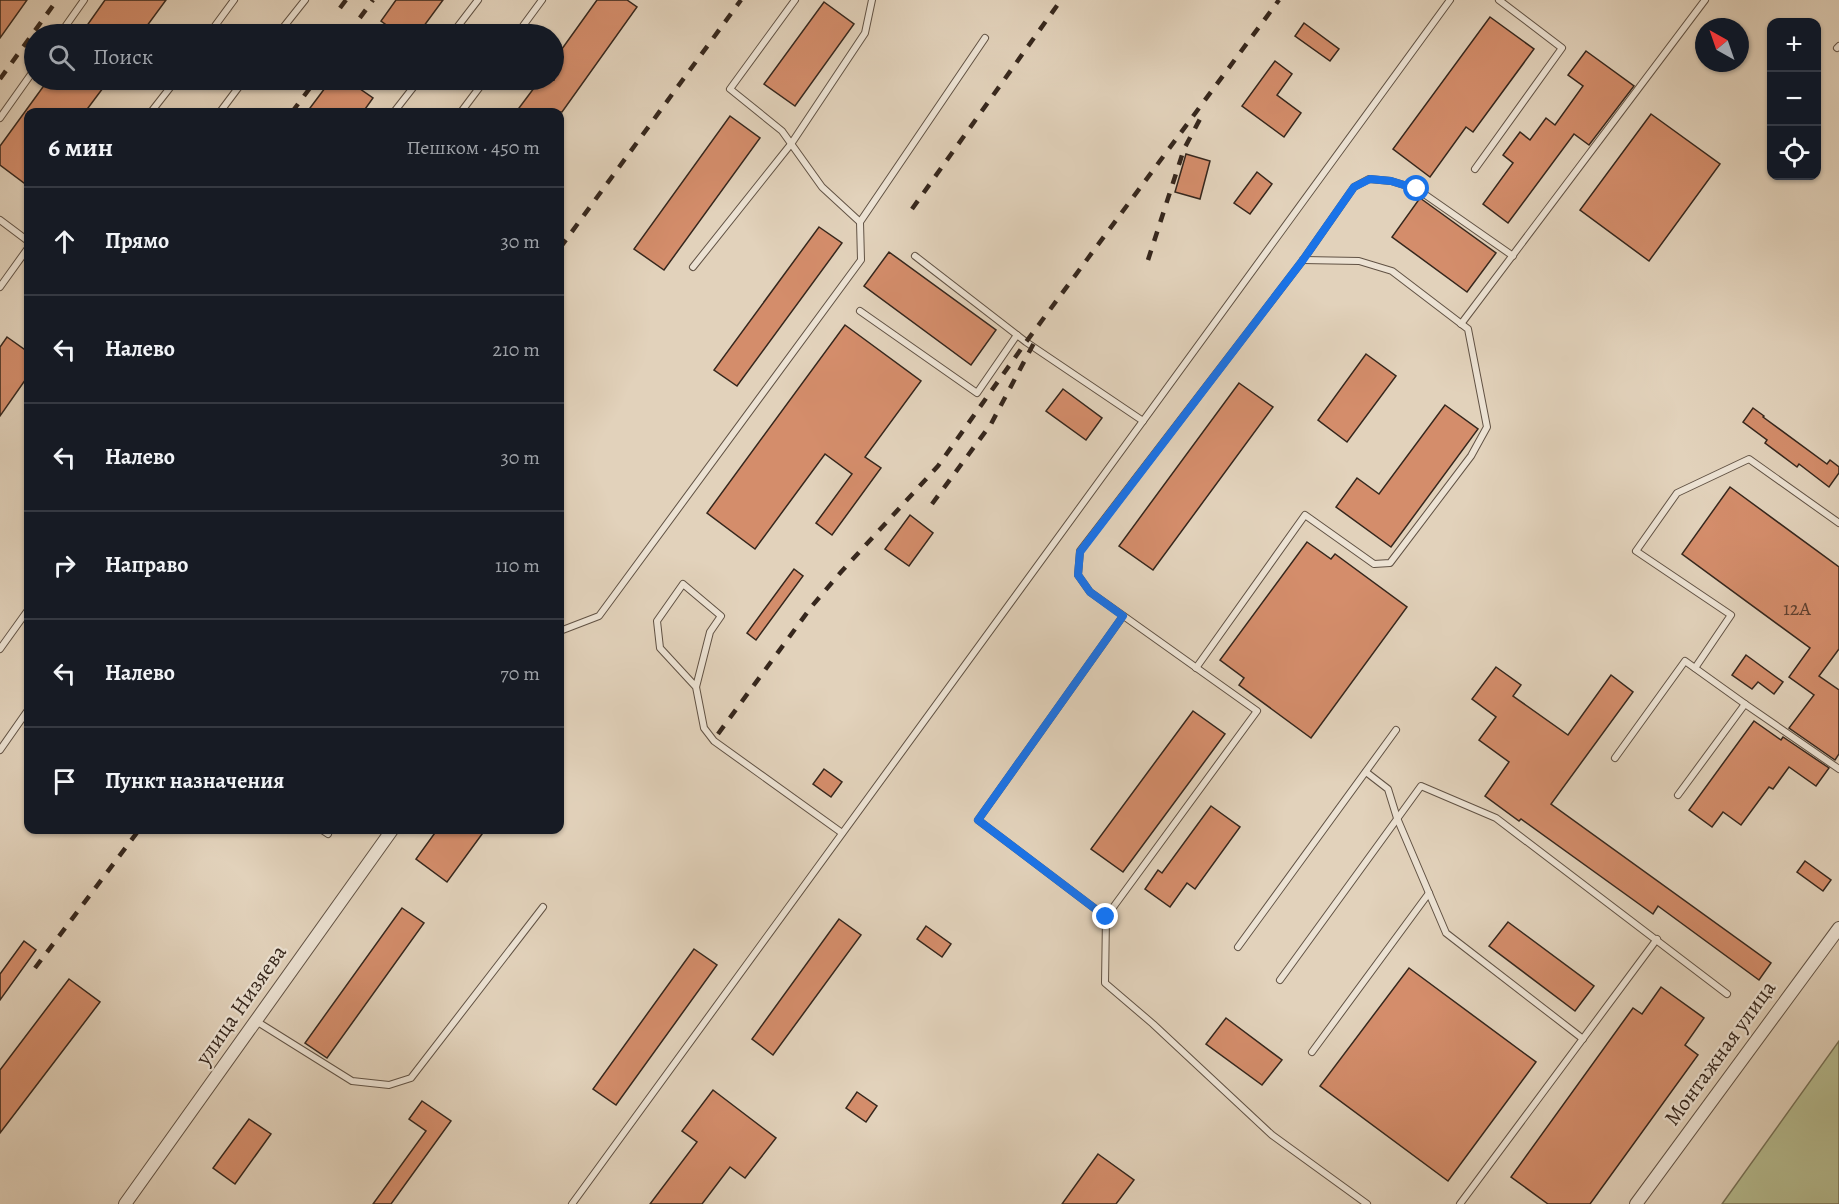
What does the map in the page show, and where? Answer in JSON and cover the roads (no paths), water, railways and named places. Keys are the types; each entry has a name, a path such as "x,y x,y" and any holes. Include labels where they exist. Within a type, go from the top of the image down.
{"street":[{"name":"улица Низяева","path":"124,1204 389,834"},
{"name":"Монтажная улица","path":"1636,1204 1839,928"}],"lane":[{"path":"67,24 84,0"},
{"path":"216,24 234,0"},
{"path":"286,24 304,0"},
{"path":"460,24 478,0"},
{"path":"524,24 542,0"},
{"path":"795,0 730,89 782,131 822,187 860,222"},
{"path":"693,267 791,144 866,33 872,0"},
{"path":"572,1204 1450,0"},
{"path":"1475,169 1562,48 1498,0"},
{"path":"1461,324 1705,0"},
{"path":"564,629 599,616 861,260 860,222 985,38"},
{"path":"0,118 24,84"},
{"path":"154,108 168,90"},
{"path":"223,108 236,90"},
{"path":"397,108 411,90"},
{"path":"464,108 478,90"},
{"path":"1367,1204 1272,1135 1153,1024 1105,983 1106,917 1257,711 1090,592 1078,575 1080,552 1303,260 1354,187 1370,179 1391,181 1417,189 1513,256"},
{"path":"0,220 24,238"},
{"path":"0,287 24,254"},
{"path":"915,256 1017,335 1143,421"},
{"path":"1196,668 1305,515 1374,564 1390,563 1471,456 1487,427 1468,329 1392,271 1359,261 1303,260"},
{"path":"860,311 977,393 1017,335"},
{"path":"1695,668 1731,615 1636,551 1677,493 1749,459 1839,523"},
{"path":"696,687 660,648 657,621 683,584 721,616 710,632 696,687 704,728 714,741 842,833"},
{"path":"0,649 24,616"},
{"path":"1106,917 978,820 1123,616"},
{"path":"1615,758 1685,661 1839,770"},
{"path":"1678,795 1745,704"},
{"path":"0,750 24,716"},
{"path":"1238,947 1396,730"},
{"path":"1366,772 1388,789 1397,818 1446,933 1582,1039"},
{"path":"1280,980 1421,786 1496,818 1727,994"},
{"path":"1312,1052 1429,893"},
{"path":"255,1021 352,1081 389,1085 411,1078 543,908"},
{"path":"1460,1204 1657,939"}],"railway":[{"path":"40,24 57,0"},
{"path":"340,8 346,0"},
{"path":"355,24 373,0"},
{"path":"564,243 741,0"},
{"path":"912,209 1061,0"},
{"path":"718,734 812,606 938,466 1026,342 1279,0"},
{"path":"0,79 24,46"},
{"path":"295,108 308,90"},
{"path":"1148,260 1184,149 1200,119"},
{"path":"932,504 991,424 1035,341"},
{"path":"35,968 136,834"}]}
